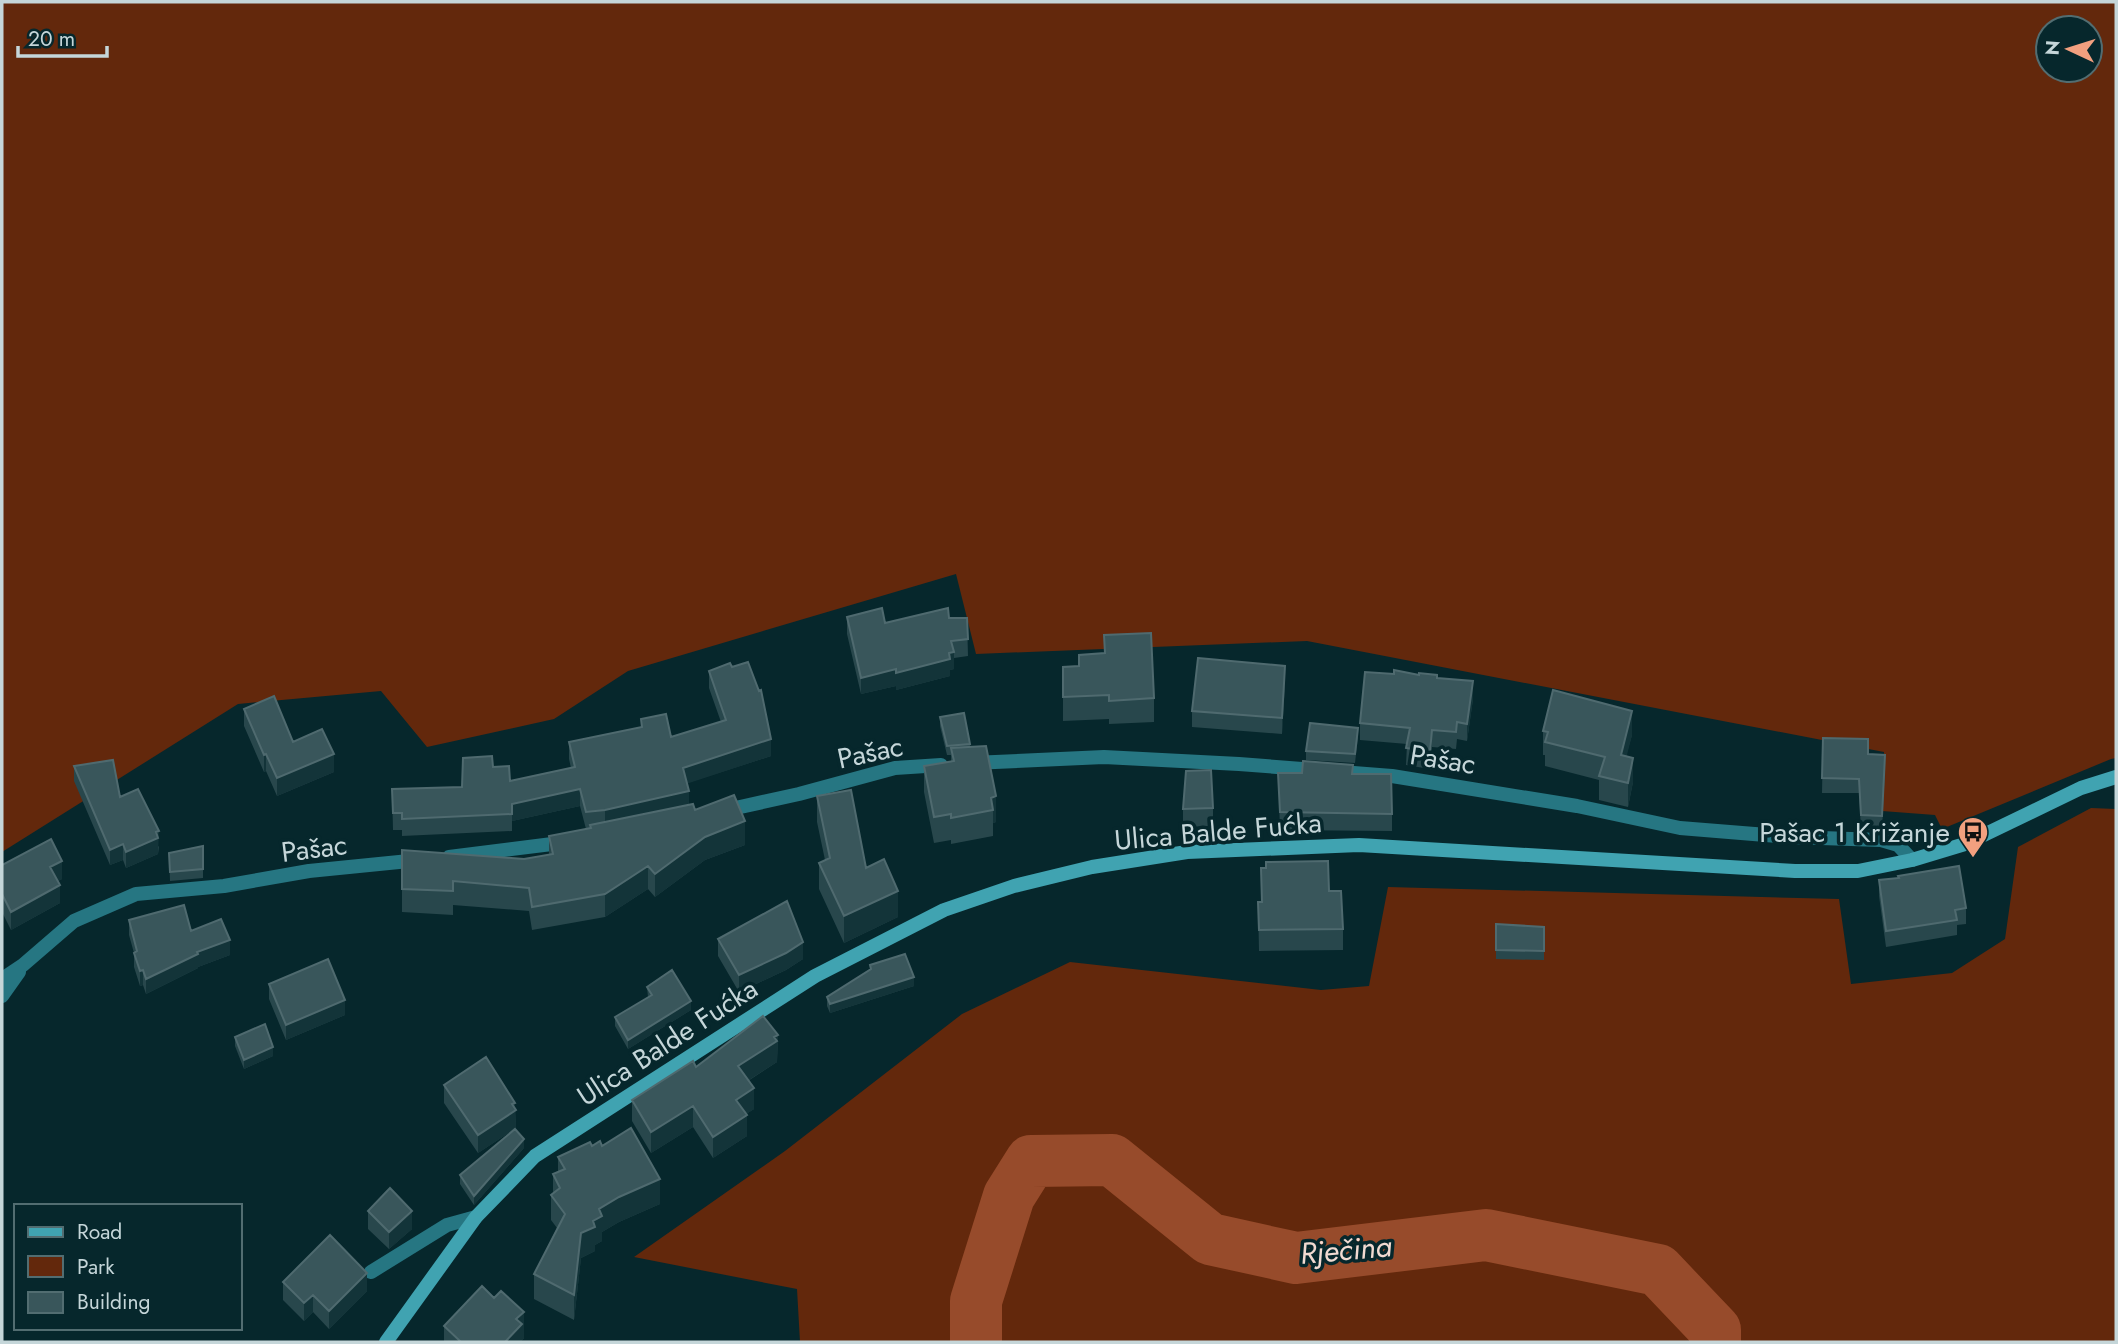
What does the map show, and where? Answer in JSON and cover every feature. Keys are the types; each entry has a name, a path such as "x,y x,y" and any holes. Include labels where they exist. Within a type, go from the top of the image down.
{"main road":[{"name":"Ulica Balde Fućka","path":"386,1342 476,1217 535,1156 815,976 944,910 1014,886 1092,867 1187,852 1359,845 1795,871 1858,871 1912,860 1965,844 2081,788 2116,777"}],"street":[{"name":"Pašac","path":"710,814 895,768 1104,757 1392,776 1577,806 1680,828 1791,837 1881,840 1898,845 1912,860"},
{"name":"Pašac","path":"2,979 23,965 74,921 136,894 224,886 309,871 496,852 583,840"},
{"name":"Pašac","path":"2,996 23,965"},
{"path":"371,1272 447,1225 476,1217"}],"green space":[{"path":"2,2 2116,2 2116,758 1942,829 1935,815 1882,811 1884,752 1307,641 976,654 956,574 628,671 554,719 427,747 381,691 238,704 2,852"},
{"path":"2091,808 2116,809 2116,1342 800,1342 797,1289 634,1257 785,1151 962,1014 1070,962 1321,990 1369,986 1388,887 1839,899 1851,984 1952,973 2005,939 2018,847"}],"building":[{"path":"882,608 885,623 948,608 949,618 967,618 968,639 951,641 954,652 949,653 950,659 896,673 896,669 861,678 847,617"},
{"path":"1151,633 1154,698 1109,701 1109,695 1063,697 1063,667 1079,666 1079,655 1105,653 1104,635"},
{"path":"1198,658 1285,666 1282,718 1192,711"},
{"path":"748,662 759,691 761,690 771,739 683,768 689,791 586,812 580,789 512,804 512,814 402,819 402,813 393,813 392,789 462,787 463,758 492,756 493,767 509,766 510,781 575,767 569,742 642,727 641,719 666,714 671,737 726,720 709,671 730,663 732,667"},
{"path":"1394,670 1473,681 1467,724 1457,722 1456,732 1432,730 1430,752 1406,748 1410,728 1360,723 1365,672 1394,674"},
{"path":"1553,690 1632,711 1621,755 1633,758 1628,783 1599,776 1605,757 1545,742 1548,732 1543,731"},
{"path":"274,696 293,742 322,729 334,754 277,778 244,709"},
{"path":"964,713 970,744 947,746 940,717"},
{"path":"1310,723 1358,728 1355,754 1306,751"},
{"path":"1823,738 1868,739 1868,754 1885,755 1882,816 1861,815 1859,779 1822,778"},
{"path":"986,746 996,796 991,798 993,810 951,818 951,814 934,817 924,766 954,761 951,748"},
{"path":"113,760 120,797 138,789 159,831 156,832 158,838 126,852 123,844 110,850 74,766"},
{"path":"1303,761 1353,765 1352,774 1391,774 1392,814 1280,812 1278,773 1302,773"},
{"path":"1211,770 1213,808 1183,809 1186,771"},
{"path":"851,790 866,868 884,859 898,891 844,916 819,863 830,858 817,796"},
{"path":"734,795 745,821 705,837 655,874 648,866 605,894 532,907 529,888 453,881 453,891 402,889 402,850 524,859 553,854 549,836 693,804 695,810"},
{"path":"51,839 62,861 50,867 60,885 11,912 2,894 2,865"},
{"path":"203,846 203,869 170,872 169,853"},
{"path":"1328,861 1329,891 1341,891 1343,929 1259,930 1261,868 1266,868 1266,862"},
{"path":"1959,866 1966,908 1955,910 1957,920 1886,931 1879,880"},
{"path":"787,901 803,942 739,975 718,939"},
{"path":"184,905 191,931 221,919 230,940 197,952 198,954 146,979 134,953 137,951 129,920"},
{"path":"1496,924 1544,927 1544,951 1496,950"},
{"path":"905,954 914,977 830,1004 827,997 871,969 870,965"},
{"path":"328,959 345,1000 286,1025 269,984"},
{"path":"672,970 691,1001 628,1040 615,1017 652,995 647,987"},
{"path":"763,1016 778,1035 774,1037 777,1041 738,1066 754,1088 736,1100 747,1115 713,1137 693,1106 651,1132 632,1100 693,1061 696,1067"},
{"path":"265,1024 273,1047 244,1060 235,1037"},
{"path":"486,1057 515,1103 512,1104 516,1110 478,1135 444,1085"},
{"path":"631,1128 660,1179 599,1209 602,1216 593,1221 595,1227 581,1233 574,1295 534,1274 565,1214 551,1195 560,1188 553,1174 565,1169 558,1157 590,1142 592,1146 600,1141 602,1146"},
{"path":"515,1129 524,1139 474,1196 460,1175"},
{"path":"390,1188 412,1211 389,1232 368,1211"},
{"path":"330,1235 367,1273 329,1311 313,1295 304,1303 283,1282"},
{"path":"482,1286 494,1298 501,1291 524,1312 516,1319 522,1324 505,1342 461,1342 444,1326"}],"waterway":[{"name":"Rječina","path":"976,1342 976,1301 1009,1196 1031,1161 1112,1160 1210,1239 1296,1258 1486,1235 1658,1270 1715,1330 1715,1342"}],"place":[{"name":"Pašac 1 Križanje","path":"1973,859"}]}
